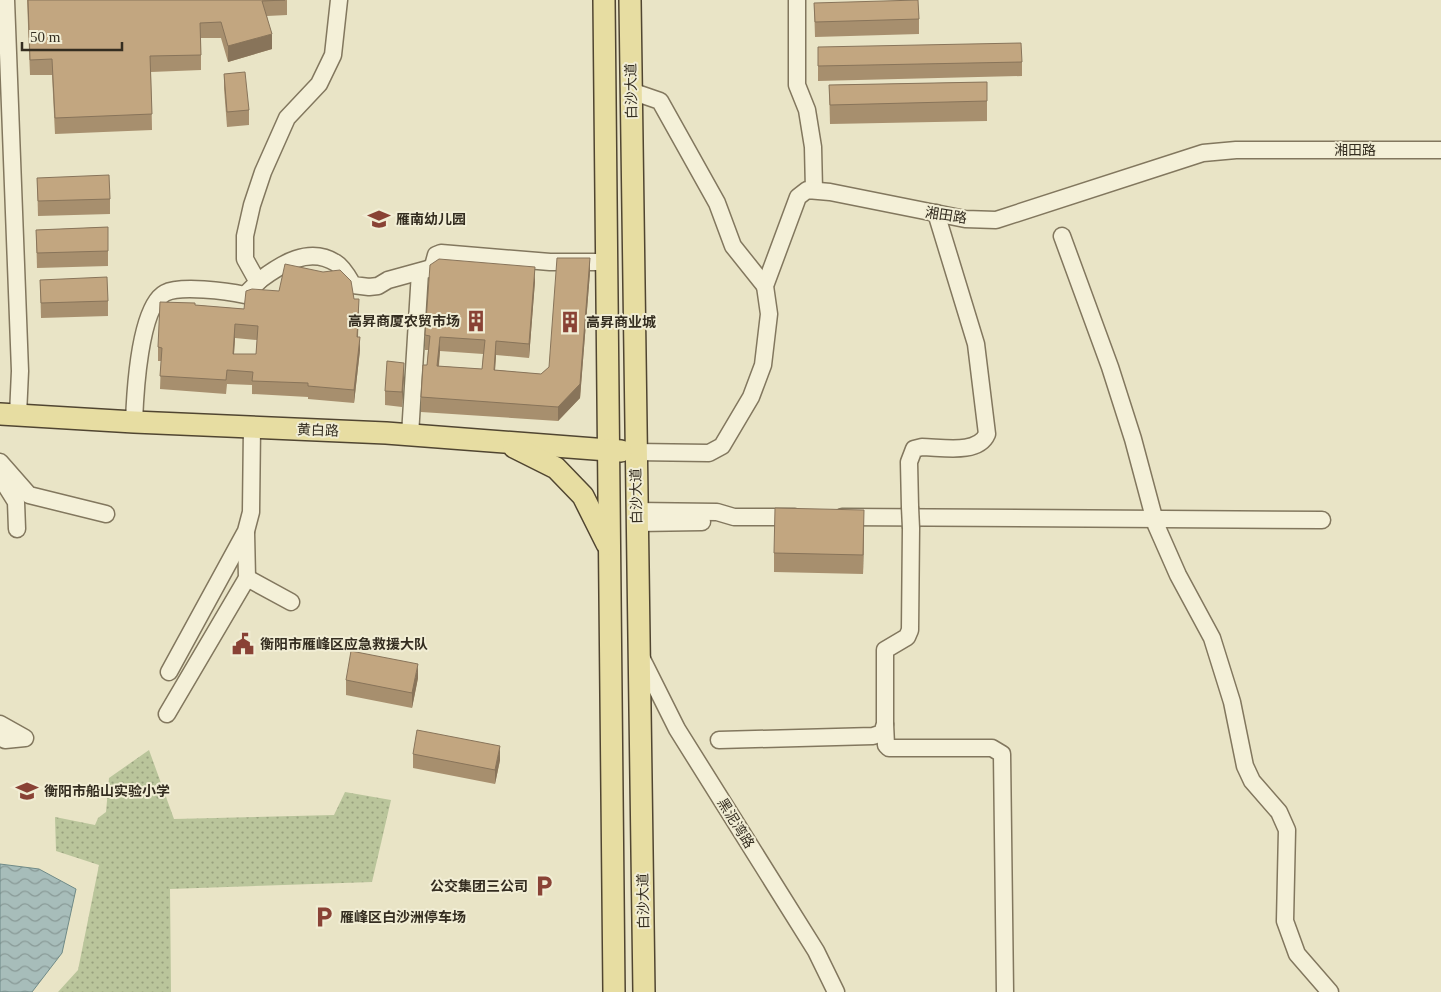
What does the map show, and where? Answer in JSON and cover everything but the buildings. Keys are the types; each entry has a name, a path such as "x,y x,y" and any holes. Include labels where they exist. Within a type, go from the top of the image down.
{"main road":[{"name":"白沙大道","path":"604,0 614,992"},
{"name":"白沙大道","path":"630,0 644,992"},
{"name":"黄白路","path":"9,414 410,435 636,452"},
{"path":"504,442 556,468 583,496 600,526 610,552"}],"street":[{"path":"6,0 20,371 9,414"},
{"path":"260,280 255,277 245,259 245,236 252,205 287,118 319,84 332,55 339,0"},
{"path":"636,452 709,453 722,446 751,397 763,365 769,314 765,286 798,198 807,190 814,190 811,138 806,110 797,85 797,0"},
{"path":"631,90 660,101 717,203 733,246 765,286"},
{"name":"湘田路","path":"814,190 965,219 996,220 1203,153 1236,150 1441,150"},
{"path":"936,214 976,344 987,434 984,440 973,447 922,446 914,449 909,462 911,528 910,630 907,637 885,650 886,745 889,748 992,748 1001,751 1004,776 1005,992"},
{"path":"1062,236 1110,367 1133,439 1154,519 1178,575 1212,638 1232,702 1245,766 1252,781 1278,812 1286,830 1285,921 1297,954 1330,992"},
{"path":"134,422 138,356 158,298 173,291 219,290 245,295 260,280 281,264 304,256 322,258 337,263 353,285 361,287 378,286 388,280 432,268 436,255 443,252 550,262 607,262"},
{"path":"410,435 420,272"},
{"path":"169,672 246,531 251,512 252,428"},
{"path":"0,462 29,495 106,514"},
{"path":"0,477 16,502 17,529"},
{"path":"637,517 717,522 734,517 1322,520"},
{"path":"168,714 247,578 246,531"},
{"path":"247,578 291,602"},
{"name":"黑泥湾路","path":"639,653 677,729 816,951 836,992"},
{"path":"0,724 25,738 5,740 0,737"},
{"path":"719,740 877,736 882,733 885,724"}],"green space":[{"path":"149,750 174,819 334,815 345,792 391,800 372,882 170,889 171,992 58,992 78,970 99,865 56,851 55,817 95,825 98,818 106,812 109,778"}],"water":[{"path":"0,864 39,869 76,889 62,953 32,992 0,992"}],"place":[{"name":"雁南幼儿园","path":"379,219"},
{"name":"高昇商厦农贸市场","path":"476,321"},
{"name":"高昇商业城","path":"570,322"},
{"name":"衡阳市雁峰区应急救援大队","path":"243,644"},
{"name":"衡阳市船山实验小学","path":"27,791"},
{"name":"公交集团三公司","path":"544,886"},
{"name":"雁峰区白沙洲停车场","path":"324,917"}]}
